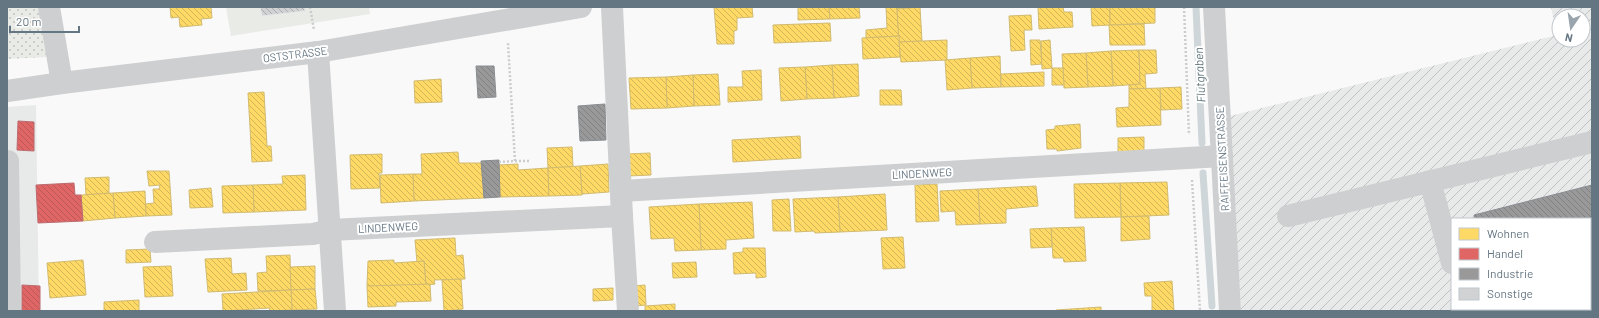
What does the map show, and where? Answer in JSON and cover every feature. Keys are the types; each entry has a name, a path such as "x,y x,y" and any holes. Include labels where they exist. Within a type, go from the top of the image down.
{"street":[{"path":"49,7 62,83"},
{"name":"OSTSTRASSE","path":"7,91 318,52 581,7"},
{"path":"612,7 628,311"},
{"name":"RAIFFEISENSTRASSE","path":"1214,7 1230,311"},
{"path":"318,52 335,311"},
{"path":"1288,216 1592,142"},
{"name":"LINDENWEG","path":"621,191 1222,156"},
{"path":"8,161 8,271 10,311"},
{"path":"1430,181 1451,259"},
{"name":"LINDENWEG","path":"155,242 313,234 330,230 622,216"}],"path":[{"path":"507,20 515,161"},
{"path":"498,162 529,161"}],"shaded area":[{"path":"7,7 39,7 47,57 7,59"},
{"path":"226,7 369,7 370,14 231,36"},
{"path":"1551,7 1592,7 1592,311 1241,311 1230,116 1551,36 1551,48 1591,48 1591,8"},
{"path":"36,105 39,311 7,311 7,107"}],"building: Wohnen":[{"path":"170,7 211,7 212,18 201,19 202,25 180,27 179,17 171,18"},
{"path":"714,7 752,7 753,17 737,18 737,30 734,31 734,44 717,44"},
{"path":"798,7 829,7 830,19 798,20"},
{"path":"829,7 859,7 860,18 830,19"},
{"path":"886,7 899,7 899,9 897,9 899,36 866,38 866,30 887,28"},
{"path":"920,7 922,41 899,42 897,9"},
{"path":"1038,7 1063,7 1064,12 1072,12 1073,27 1039,29"},
{"path":"1091,7 1110,7 1110,25 1092,26"},
{"path":"1110,7 1155,7 1155,23 1110,25"},
{"path":"1031,15 1032,30 1024,30 1025,50 1011,51 1009,16"},
{"path":"830,23 831,41 774,43 773,25"},
{"path":"1144,24 1145,45 1110,45 1109,25"},
{"path":"899,36 900,57 863,59 862,38"},
{"path":"947,40 947,60 901,62 899,42"},
{"path":"1030,40 1040,40 1042,64 1031,65"},
{"path":"1050,40 1052,68 1042,69 1041,41"},
{"path":"1139,50 1140,84 1113,86 1111,51"},
{"path":"1139,50 1156,50 1157,73 1145,74 1146,89 1129,89 1129,85 1140,84"},
{"path":"1111,51 1113,86 1088,87 1086,53"},
{"path":"1086,53 1088,87 1064,88 1062,54"},
{"path":"1000,56 1001,87 972,88 970,58"},
{"path":"970,58 972,88 947,90 945,60"},
{"path":"858,64 859,96 834,98 832,65"},
{"path":"832,65 834,98 807,99 805,67"},
{"path":"805,67 807,99 781,101 779,68"},
{"path":"1052,68 1063,68 1064,85 1052,85"},
{"path":"761,70 762,100 728,102 728,87 743,87 742,71"},
{"path":"1044,72 1044,86 1001,87 1001,74"},
{"path":"718,74 720,105 694,106 693,75"},
{"path":"693,75 694,106 667,108 666,77"},
{"path":"666,77 667,108 631,109 629,78"},
{"path":"441,79 442,102 415,103 414,81"},
{"path":"1181,87 1182,109 1161,110 1160,88"},
{"path":"1160,88 1161,125 1117,127 1116,108 1129,107 1129,89"},
{"path":"880,90 901,90 902,105 880,105"},
{"path":"264,92 267,146 271,146 272,161 252,162 248,93"},
{"path":"1080,124 1081,148 1057,151 1057,149 1047,149 1046,130 1055,129 1055,126"},
{"path":"800,136 801,158 733,162 732,140"},
{"path":"1144,137 1144,151 1118,152 1118,138"},
{"path":"572,147 573,167 548,168 547,148"},
{"path":"458,152 459,163 482,163 484,198 414,201 413,174 422,174 421,154"},
{"path":"650,153 651,175 628,176 627,154"},
{"path":"382,154 382,173 379,173 380,188 351,189 350,155"},
{"path":"518,164 518,170 548,168 549,196 500,197 499,165"},
{"path":"608,164 609,192 582,194 580,166"},
{"path":"580,166 582,195 549,196 548,168"},
{"path":"147,171 169,171 172,215 146,216 145,204 154,203 153,189 159,189 160,185 149,186"},
{"path":"413,174 414,201 381,203 380,175"},
{"path":"305,175 306,210 254,212 253,185 283,184 282,176"},
{"path":"109,177 109,193 86,195 85,178"},
{"path":"1167,182 1169,215 1121,217 1120,183"},
{"path":"1120,183 1121,217 1075,218 1074,184"},
{"path":"937,184 939,221 916,222 915,185"},
{"path":"253,185 254,212 223,213 222,186"},
{"path":"1036,186 1038,206 1006,209 1006,223 980,224 978,189"},
{"path":"211,188 213,207 190,208 189,190"},
{"path":"978,189 980,224 956,225 955,211 941,212 940,191"},
{"path":"145,191 146,216 115,218 113,193"},
{"path":"113,193 115,218 83,221 81,195"},
{"path":"885,194 887,230 840,232 838,197"},
{"path":"838,197 840,232 795,232 793,199"},
{"path":"789,199 791,231 773,231 772,200"},
{"path":"752,202 754,238 726,240 726,249 701,250 699,204"},
{"path":"699,204 701,250 675,251 674,238 651,239 649,207"},
{"path":"1149,216 1150,239 1121,241 1121,217"},
{"path":"1084,227 1086,261 1064,262 1063,258 1053,258 1051,228"},
{"path":"1051,228 1052,247 1031,248 1030,229"},
{"path":"903,237 905,268 883,269 881,238"},
{"path":"455,238 456,256 463,255 465,279 434,280 435,284 426,285 424,261 417,262 415,240"},
{"path":"743,248 765,248 766,277 756,278 756,273 734,274 733,253 743,252"},
{"path":"150,249 151,262 126,263 126,250"},
{"path":"290,255 291,290 258,291 257,273 267,272 266,256"},
{"path":"231,258 232,274 246,273 247,290 208,292 205,259"},
{"path":"83,260 86,295 50,298 47,263"},
{"path":"394,260 394,263 424,261 426,285 367,286 368,261"},
{"path":"696,262 697,277 673,278 672,263"},
{"path":"171,266 173,296 145,297 143,267"},
{"path":"315,266 315,289 291,290 290,267"},
{"path":"461,279 463,309 444,311 442,280"},
{"path":"1172,281 1174,311 1152,311 1152,296 1145,296 1144,283"},
{"path":"430,284 431,301 396,302 396,306 368,307 367,286"},
{"path":"645,285 646,305 635,306 633,286"},
{"path":"613,288 613,300 593,301 593,289"},
{"path":"315,289 317,309 292,310 291,290"},
{"path":"291,290 292,310 269,311 270,308 223,311 222,294"},
{"path":"139,300 139,311 104,311 104,302"},
{"path":"675,304 675,311 645,311 645,306"},
{"path":"1101,307 1101,311 1056,311 1056,310"}],"building: Handel":[{"path":"18,121 34,122 34,151 17,150"},
{"path":"74,183 75,195 81,195 83,221 38,223 36,185"},
{"path":"22,285 40,286 40,311 22,311"}],"building: Industrie":[{"path":"476,66 494,66 496,97 478,98"},
{"path":"605,104 606,140 580,141 578,106"},
{"path":"499,160 500,197 484,198 481,161"},
{"path":"1592,185 1592,311 1498,310 1591,310 1591,218 1475,218 1474,215"}],"building: Sonstige":[{"path":"260,7 305,7 305,11 262,16"}],"waterway":[{"name":"Flutgraben","path":"1196,7 1202,143"},
{"name":"Flutgraben","path":"1203,173 1212,306"}]}
